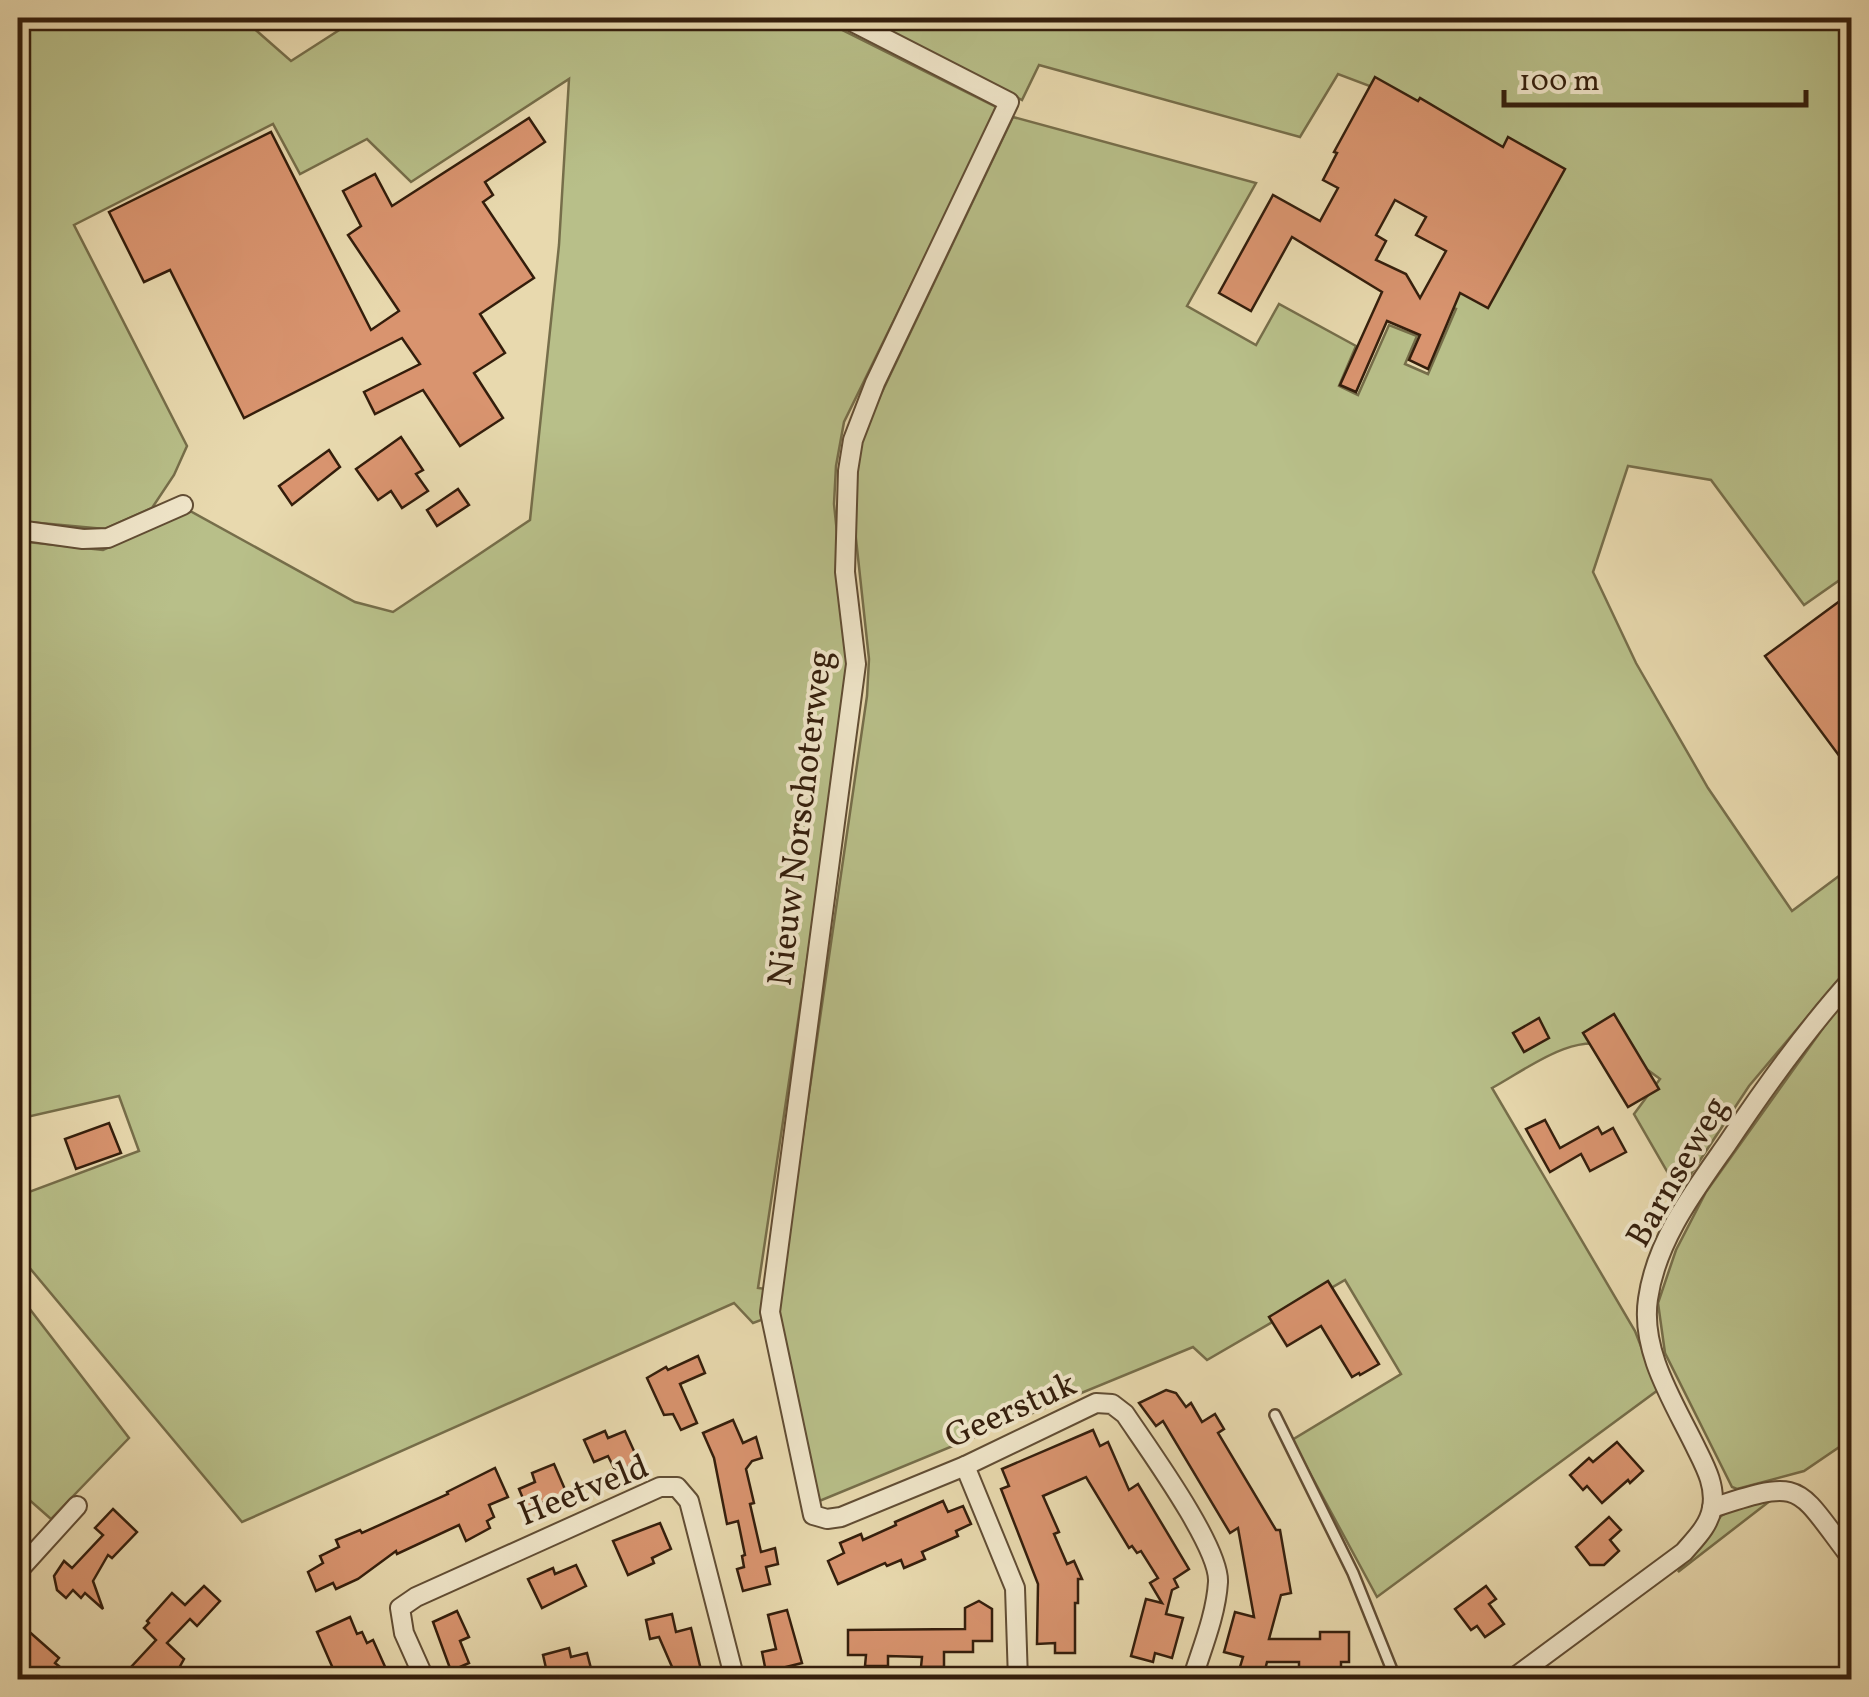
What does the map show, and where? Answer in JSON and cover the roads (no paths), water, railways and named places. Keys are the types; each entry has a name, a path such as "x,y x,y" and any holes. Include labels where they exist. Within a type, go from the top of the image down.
{"street":[{"name":"Nieuw Norschoterweg","path":"813,1514 770,1312 856,664 845,572 848,472 853,440 876,383 1009,102 845,18"},
{"path":"18,530 83,539 108,538 183,505"},
{"name":"Barnseweg","path":"1712,1508 1710,1477 1659,1370 1649,1339 1647,1303 1654,1271 1692,1194 1777,1071 1852,979"},
{"name":"Geerstuk","path":"813,1514 827,1519 841,1517 964,1466 1096,1402 1112,1404 1125,1414 1193,1520 1210,1550 1219,1578 1214,1610 1192,1680"},
{"path":"964,1466 1015,1588 1018,1680"},
{"name":"Heetveld","path":"425,1680 404,1633 400,1608 416,1597 660,1488 677,1486 689,1501 735,1680"},
{"path":"1511,1680 1684,1552 1706,1526 1712,1508 1768,1490 1786,1489 1803,1496 1852,1559"},
{"path":"18,1571 77,1506"}],"lane":[{"path":"1275,1415 1353,1573 1396,1680"}]}
